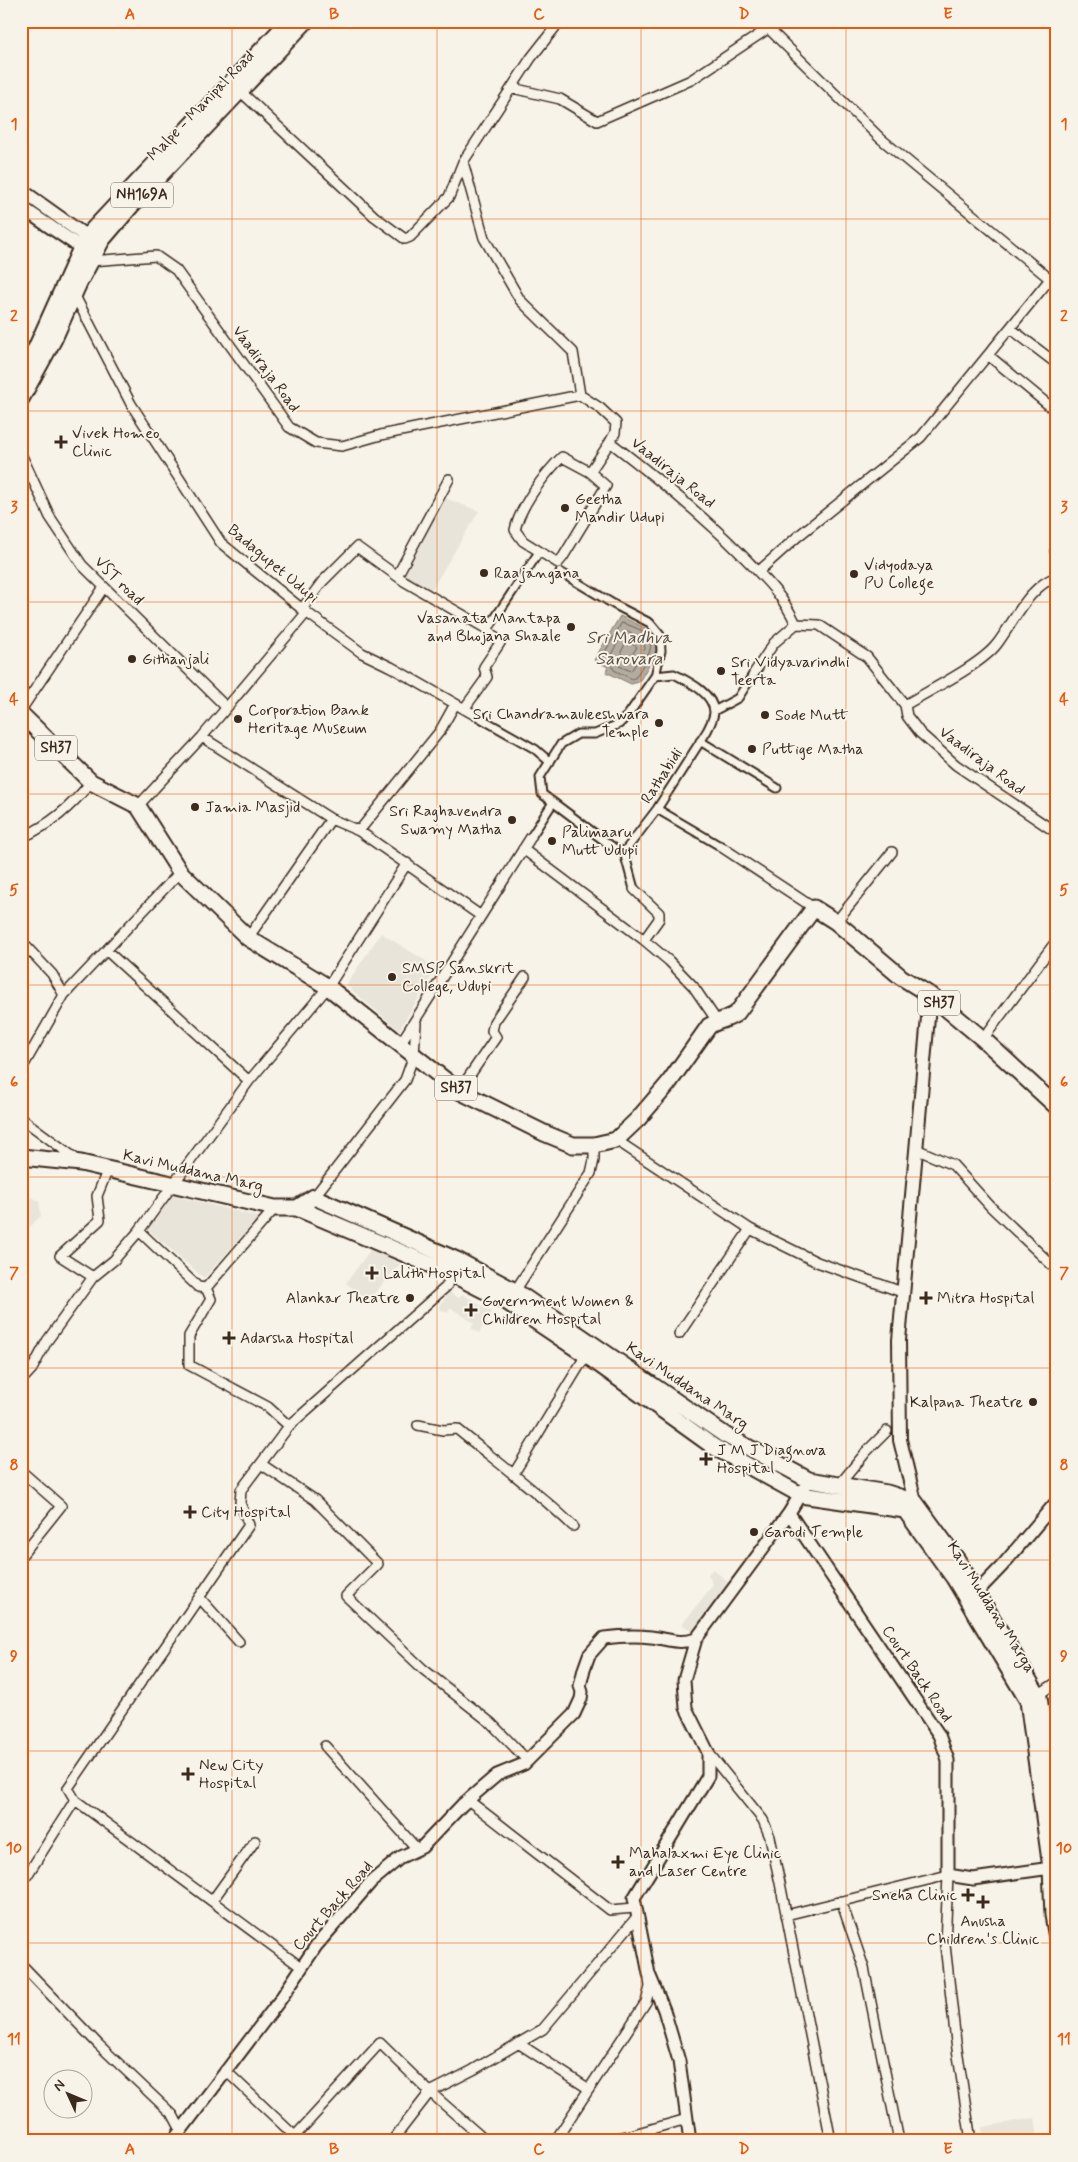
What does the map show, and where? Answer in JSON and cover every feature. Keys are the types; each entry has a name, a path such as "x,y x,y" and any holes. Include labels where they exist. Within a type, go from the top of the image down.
{"main road":[{"name":"Malpe - Manipal Road","path":"21,399 54,339 74,294 90,250 306,21"},
{"name":"Malpe - Manipal Road","path":"21,373 90,250 288,22"},
{"path":"21,190 90,250"},
{"path":"21,207 90,250"},
{"name":"SH37","path":"21,712 91,782 138,806 180,872 248,938 328,987 459,1091 544,1133 573,1145 594,1145 616,1140"},
{"path":"616,1140 638,1119 668,1084 709,1026 717,1021 730,1018 737,1013 814,908"},
{"name":"SH37","path":"814,908 836,922 901,977 930,995 1057,1107"},
{"path":"930,995 899,1340 900,1440 910,1506 958,1561 1038,1695 1054,1773 1057,1821"},
{"path":"21,1157 81,1163"},
{"name":"Kavi Muddana Marg","path":"81,1163 275,1208 297,1208 452,1274 507,1302 586,1355 714,1447 801,1495 910,1506"},
{"path":"297,1208 314,1197"},
{"name":"Kavi Muddana Marg","path":"314,1197 459,1261 516,1291 725,1435 808,1480 887,1493 910,1506"},
{"name":"Kavi Muddana Marga","path":"910,1506 1028,1701 1051,1868 1057,1938"}],"street":[{"path":"240,91 374,216 405,239 410,238 449,197 463,162 531,58 560,21"},
{"path":"512,88 540,93 560,100 597,121 690,80 769,25 880,138 1050,278 921,437 797,536 759,571"},
{"path":"463,162 484,238 520,300 573,352 580,395"},
{"name":"Vaadiraja Road","path":"90,250 156,256 176,270 289,427 316,443 342,446 381,435 580,395 600,408 616,423 615,433 610,442 670,488 759,571 788,606 796,624 819,625 866,657 905,704 907,716 920,733 956,765 1057,832"},
{"name":"Badagupet Udupi","path":"74,294 131,404 221,543 305,611 362,652 391,666 535,749 550,762"},
{"path":"1010,328 1057,364"},
{"path":"988,355 1057,412"},
{"path":"590,472 610,442"},
{"name":"VST road","path":"21,454 50,517 82,565 226,707"},
{"path":"562,457 590,472 606,486 564,557 558,563 539,552 523,541 515,530 517,520 547,471 562,457"},
{"path":"397,576 449,479"},
{"path":"138,806 202,737 305,611 322,582 358,547 397,576 487,629 500,644 484,667 487,677 464,709"},
{"path":"1057,549 1054,551 1057,557"},
{"path":"487,629 539,552"},
{"path":"560,572 615,605 650,623 660,635 661,651 655,676 628,714 619,724 595,734 578,734 561,744 540,777 542,794 552,804 614,848 624,852 634,890 659,913 659,919 644,940"},
{"path":"905,704 982,658 996,646 1035,591 1047,580 1057,577"},
{"path":"21,712 104,587"},
{"path":"655,676 674,674 692,683 704,692 714,711 738,698 774,644 796,624"},
{"path":"359,831 440,731 455,704"},
{"name":"Rathabidi","path":"624,852 657,809 707,731 714,711"},
{"path":"202,737 331,819 359,831 481,916"},
{"path":"700,741 777,788"},
{"path":"21,838 38,830 74,804 91,782"},
{"path":"400,1044 552,804"},
{"path":"657,809 720,846 814,908"},
{"path":"248,938 331,819"},
{"path":"523,849 644,940 693,986 717,1021"},
{"path":"836,922 892,852"},
{"path":"21,1381 32,1369 47,1341 93,1278 114,1260 139,1231 249,1081 328,987 406,862"},
{"path":"21,1070 64,996 180,872"},
{"path":"983,1040 1057,940"},
{"path":"21,941 52,974 64,996"},
{"path":"107,951 249,1081"},
{"path":"459,1091 496,1036 492,1031 494,1022 525,976"},
{"path":"314,1197 405,1080 414,1056 416,1018"},
{"path":"21,1118 81,1163"},
{"path":"616,1140 750,1229 817,1262 902,1292"},
{"path":"516,1291 590,1173 594,1160 594,1145"},
{"path":"916,1149 953,1165 991,1207 1057,1270"},
{"path":"93,1278 60,1256 100,1220 97,1196 108,1169"},
{"path":"206,1288 275,1208"},
{"path":"679,1334 750,1229"},
{"path":"139,1231 198,1287 206,1288"},
{"path":"301,1967 75,1800 68,1788 249,1525 240,1503 241,1490 290,1426 446,1287 452,1274"},
{"path":"206,1288 211,1299 189,1336 189,1365 268,1407 290,1426"},
{"path":"512,1475 586,1355"},
{"path":"21,1374 32,1369"},
{"path":"418,1425 443,1430 457,1429 548,1502 573,1526"},
{"path":"839,1486 886,1431"},
{"path":"261,1464 315,1500 378,1564 346,1596 423,1669 492,1723 528,1761"},
{"path":"21,1472 62,1506 21,1556"},
{"path":"808,1480 789,1513 696,1639 684,1680 686,1708 708,1752 763,1820 770,1837 831,2141"},
{"path":"977,1592 1002,1566 1057,1501"},
{"name":"Court Back Road","path":"789,1513 939,1735 948,1760 948,1875"},
{"path":"199,1597 239,1642"},
{"name":"Court Back Road","path":"173,2141 280,2000 316,1946 371,1882 401,1857 422,1847 468,1800 497,1775 528,1761 574,1714 581,1699 582,1692 580,1686 589,1655 604,1638 624,1635 653,1637 683,1643 696,1639"},
{"path":"1038,1695 1057,1682"},
{"path":"324,1746 417,1849"},
{"path":"555,2141 646,2002 650,1987 649,1974 634,1898 708,1776 708,1752"},
{"path":"21,1885 75,1800"},
{"path":"468,1800 610,1910 636,1913"},
{"path":"212,1901 255,1841"},
{"path":"786,1914 948,1875 973,1879 1051,1868"},
{"path":"948,1875 944,1945 971,2141"},
{"path":"841,1901 864,1968 899,2141"},
{"path":"392,2141 430,2092 543,2029 636,1913"},
{"path":"21,1964 100,2047 173,2115 181,2130"},
{"path":"649,1974 664,2010 678,2061 690,2141"},
{"path":"225,2070 297,2138 380,2043 430,2092 486,2141"},
{"path":"518,2043 589,2089"},
{"path":"602,2141 628,2136 687,2119"}],"shaded area":[{"path":"445,498 479,511 430,592 404,576"},
{"name":"SMSP Sanskrit College, Udupi","path":"381,933 437,968 399,1030 346,985"},
{"path":"21,1192 39,1201 41,1216 21,1235"},
{"path":"172,1195 259,1217 204,1278 148,1230"},
{"name":"Lalith Hospital","path":"371,1249 400,1264 368,1301 346,1283"},
{"name":"Government Women & Children Hospital","path":"449,1292 459,1298 462,1294 492,1312 479,1333 471,1328 474,1323 451,1308 447,1313 439,1308"},
{"path":"713,1569 729,1583 693,1632 682,1624 713,1585 708,1574"},
{"path":"1035,2118 1039,2141 984,2141 982,2127"}],"water":[{"name":"Sri Madhva Sarovara","path":"620,616 649,630 656,641 657,651 639,682 631,684 606,672 608,667 594,660"}],"place":[{"name":"Vivek Homeo Clinic","path":"61,442"},
{"name":"Geetha Mandir Udupi","path":"565,508"},
{"name":"Raajangana","path":"484,573"},
{"name":"Vidyodaya PU College","path":"854,574"},
{"name":"Vasanata Mantapa and Bhojana Shaale","path":"571,627"},
{"name":"Githanjali","path":"132,659"},
{"name":"Sri Vidyavarindhi Teerta","path":"721,671"},
{"name":"Sode Mutt","path":"765,715"},
{"name":"Corporation Bank Heritage Museum","path":"238,719"},
{"name":"Sri Chandramauleeshwara Temple","path":"659,723"},
{"name":"Puttige Matha","path":"752,749"},
{"name":"Jamia Masjid","path":"195,807"},
{"name":"Sri Raghavendra Swamy Matha","path":"512,820"},
{"name":"Palimaaru Mutt Udupi","path":"552,841"},
{"name":"SMSP Sanskrit College, Udupi","path":"392,977"},
{"name":"Lalith Hospital","path":"372,1273"},
{"name":"Alankar Theatre","path":"410,1298"},
{"name":"Mitra Hospital","path":"926,1298"},
{"name":"Government Women & Children Hospital","path":"471,1310"},
{"name":"Adarsha Hospital","path":"229,1338"},
{"name":"Kalpana Theatre","path":"1033,1402"},
{"name":"J M J Diagnova Hospital","path":"706,1459"},
{"name":"City Hospital","path":"190,1512"},
{"name":"Garodi Temple","path":"754,1532"},
{"name":"New City Hospital","path":"188,1774"},
{"name":"Mahalaxmi Eye Clinic and Laser Centre","path":"618,1862"},
{"name":"Sneha Clinic","path":"968,1895"},
{"name":"Anusha Children's Clinic","path":"983,1902"}]}
